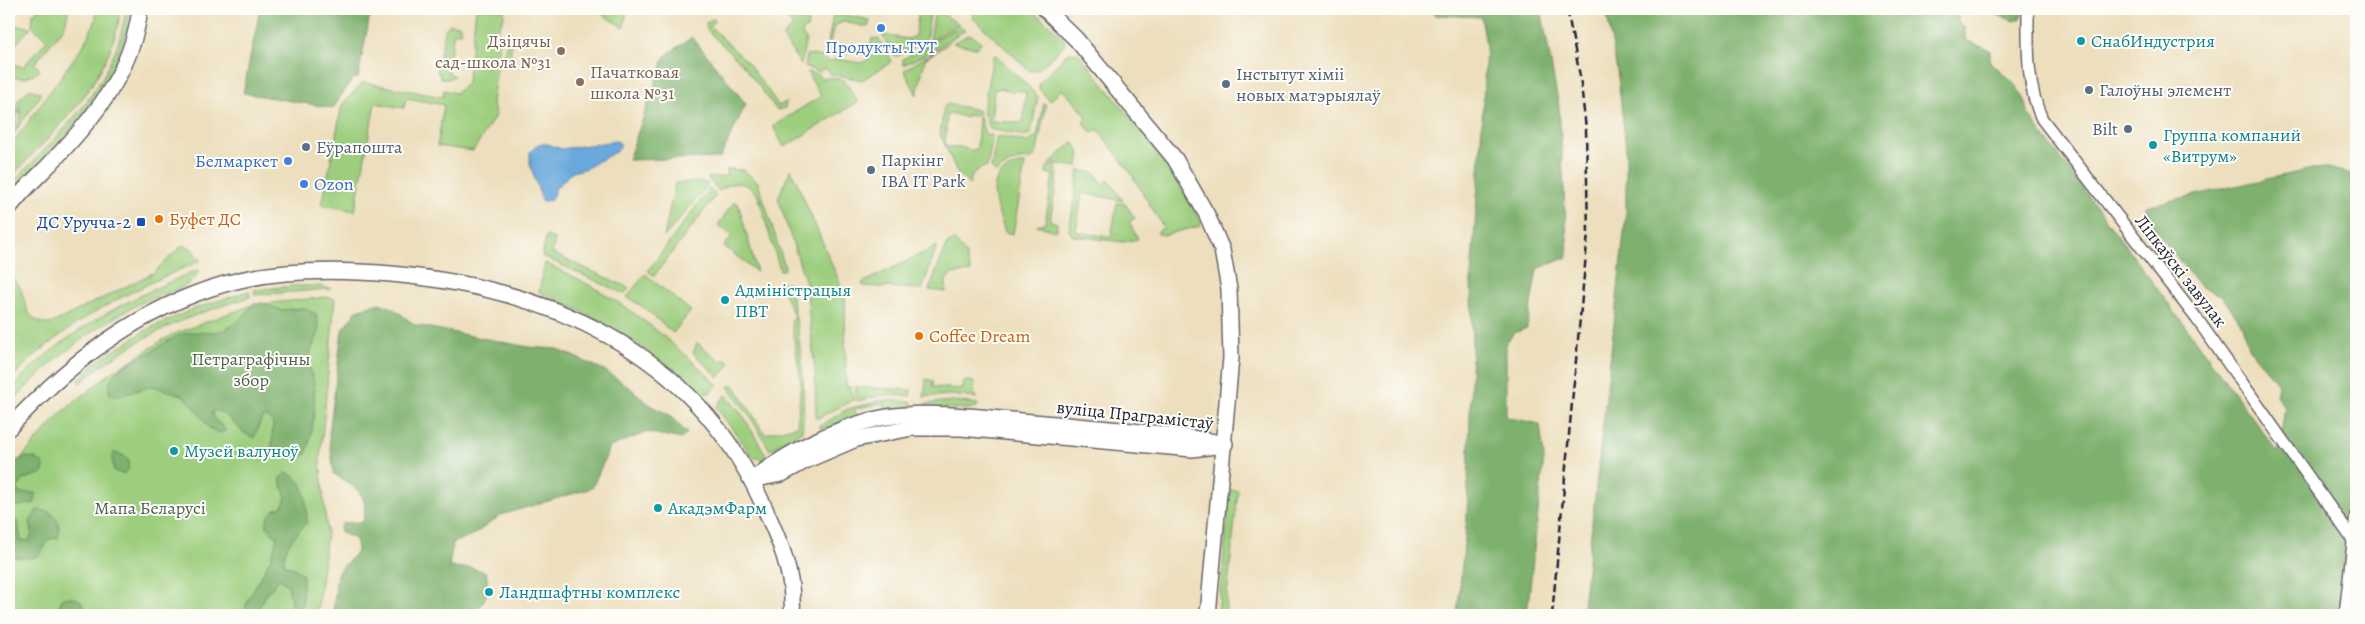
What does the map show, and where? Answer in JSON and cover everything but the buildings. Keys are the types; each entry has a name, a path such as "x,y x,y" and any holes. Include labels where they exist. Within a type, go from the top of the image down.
{"main road":[{"path":"9,208 84,127 113,89 128,58 140,9"},
{"path":"1045,9 1076,39 1175,159 1215,231 1222,250 1229,289 1231,358 1225,444 1208,615"},
{"path":"9,428 42,393 78,360 121,330 177,302 254,278 288,274 369,272 447,281 502,293 550,307 612,336 649,360 694,399 715,423 752,480 788,563 793,593 792,615"},
{"name":"вуліца Праграмістаў","path":"752,480 782,474 807,460 856,439 912,428 961,428 1192,449 1225,444"}],"street":[{"name":"Ліпкаўскі завулак","path":"2028,9 2031,84 2034,101 2042,119 2202,327 2353,540"},
{"path":"2345,615 2356,515"}],"green space":[{"path":"37,9 69,9 64,28 34,64 39,68 39,72 24,78 9,77 9,63 23,67 47,40 32,26 33,13 36,13"},
{"path":"97,9 121,9 115,35 106,59 94,82 63,122 9,179 9,148 83,46 95,22"},
{"path":"126,9 131,9 124,38 114,65 101,89 68,133 9,196 9,186 66,127 98,85 111,61 120,36"},
{"path":"260,9 371,9 358,78 353,78 333,108 243,93"},
{"path":"476,9 504,9 504,17 497,31 500,48 492,102 496,115 473,151 437,146 444,105 406,98 404,108 375,103 355,211 322,205 342,105 363,82 443,97 444,90 455,93 467,84"},
{"path":"594,9 627,9 624,28"},
{"path":"757,9 811,9 807,28 803,30 802,35 806,39 801,65 782,36 793,26 778,10 767,19"},
{"path":"919,9 931,9 926,40 895,56 882,35 909,39 915,36"},
{"path":"935,9 959,24 930,41"},
{"path":"974,9 1031,9 1063,37 1065,44 1038,70 1030,71 973,18 972,13"},
{"path":"1431,9 1541,9 1559,107 1568,257 1537,269 1527,328 1514,333 1506,343 1506,417 1540,424 1544,457 1527,615 1457,615 1467,517 1472,346 1471,276 1486,45 1481,17 1434,15"},
{"path":"1606,9 1958,9 1958,23 1965,28 1965,40 1990,50 1990,62 2009,78 2020,91 2027,106 2028,114 2278,452 2285,408 2276,395 2278,384 2248,347 2242,324 2221,295 2201,288 2146,218 2146,206 2312,169 2327,168 2356,175 2356,615 1582,615 1626,215 1626,148 1618,77"},
{"path":"1990,9 2023,9 2021,18 2014,21 1998,15"},
{"path":"836,13 870,20 868,27 843,22 834,26 830,42 828,42 833,15"},
{"path":"712,19 715,20 710,26 748,63 779,106 786,102 785,108 776,109 744,66 707,30 706,23"},
{"path":"450,24 459,25 462,29 460,32 454,33 447,71 454,76 449,79 441,78 437,71 445,29"},
{"path":"14,25 31,27 9,52 9,31 14,32"},
{"path":"960,26 965,30 929,53 929,43"},
{"path":"970,34 981,42 977,48 953,43"},
{"path":"507,37 513,38 509,64 503,63"},
{"path":"692,37 746,104 720,158 628,160 665,56"},
{"path":"872,38 879,39 891,59 890,63 862,80 831,74 825,68 819,72 805,67 807,54 823,57 831,62 835,59 861,63 868,60"},
{"path":"949,43 925,59 917,95 904,70"},
{"path":"927,45 926,54 903,65 903,59"},
{"path":"1074,52 1079,54 1159,156 1188,199 1201,222 1200,226 1164,235 1158,234 1158,231 1164,228 1130,172 1098,129 1092,133 1083,122 1087,116 1062,89 1050,101 1039,89 1039,83 1068,53"},
{"path":"996,55 1038,96 1031,133 1026,136 989,129 983,110 993,56","holes":["1001,88 1014,93 1015,90 1026,92 1023,123 991,121 994,90"]},
{"path":"807,72 819,75 822,79 829,77 844,80 858,102 784,147 773,126 821,96"},
{"path":"29,89 40,92 40,96 9,141 19,123 21,113 17,102"},
{"path":"9,98 19,110 15,126 9,135"},
{"path":"1044,103 1046,105 1036,156 1013,162 996,173 991,168 997,136 1028,142 1037,136"},
{"path":"947,104 978,110 985,134 993,136 987,167 975,172 969,185 958,174 945,146 956,148 957,146 970,150 977,149 979,117 968,115 967,118 954,114 947,115 945,145 940,134 944,107"},
{"path":"1073,142 1080,153 1078,167 1050,163"},
{"path":"1018,164 1025,164 1013,234 1005,232 994,192 999,176"},
{"path":"1049,165 1056,166 1055,173 1058,174 1050,221 1057,223 1057,230 1055,231 1037,225 1045,223 1053,175 1046,173"},
{"path":"727,169 743,170 758,182 785,267 784,270 780,270 758,196 754,191 745,184 740,183 729,185 719,191 707,178 726,176"},
{"path":"791,169 845,295 846,387 851,387 854,400 816,419 815,373 806,283 778,198"},
{"path":"1079,170 1095,173 1103,184 1109,180 1123,201 1082,193 1076,232 1111,237 1117,203 1125,204 1135,218 1129,222 1138,239 1123,242 1073,236 1069,231"},
{"path":"704,182 708,185 664,237 675,183"},
{"path":"709,189 716,195 654,276 648,271"},
{"path":"734,202 738,203 757,272 724,246 732,236 718,225"},
{"path":"546,236 555,239 552,253 629,288 624,294 542,256"},
{"path":"954,240 965,253 971,272 951,274 946,280 946,292 929,290 947,244"},
{"path":"183,245 192,249 200,261 122,297 74,325 30,360 9,381 9,276 20,287 32,317 39,322 50,324 153,273"},
{"path":"937,246 922,289 863,286 862,283"},
{"path":"545,263 571,275 616,301 657,331 718,385 710,393 698,394 661,362 623,335 583,312 539,292"},
{"path":"199,269 192,281 185,286 143,302 88,335 39,375 9,405 9,390 31,368 75,333 120,306"},
{"path":"645,274 691,311 673,333 643,307 627,297"},
{"path":"780,283 789,283 796,319 803,375 802,431 770,450 748,413 728,387 734,385 765,434 797,426 801,382 791,320 795,319"},
{"path":"295,286 321,286 331,289 255,295 254,290"},
{"path":"249,291 250,297 204,312 139,342 119,354 80,383 78,381 97,361 148,329 196,308"},
{"name":"Музей валуноў","path":"327,297 335,299 320,460 327,532 317,615 9,615 9,472 60,414 108,375 171,335 252,305"},
{"name":"Петраграфічны збор","path":"263,303 281,310 304,308 316,314 318,335 309,362 315,392 314,410 306,454 297,458 276,456 272,450 273,423 268,417 262,418 254,438 243,432 226,416 216,410 212,412 214,418 226,430 220,433 209,428 193,405 182,395 152,386 116,397 109,393 112,378 116,372 128,363 186,333 213,332 228,328 245,314 253,304"},
{"path":"379,303 393,308 415,325 528,347 557,349 604,370 629,387 651,406 668,414 687,433 681,439 647,432 610,447 592,488 501,515 476,533 453,543 449,567 472,568 486,572 488,586 486,596 484,601 470,615 333,615 337,573 357,552 356,539 341,533 340,528 343,523 363,522 365,512 365,504 359,492 334,474 329,435 342,331 357,310"},
{"path":"697,343 720,361 726,359 730,364 719,377 693,353"},
{"path":"926,379 933,381 933,387 963,389 964,381 972,381 975,384 973,389 976,398 952,395 924,397"},
{"path":"855,387 911,390 910,396 884,395 857,401"},
{"path":"726,395 744,417 767,457 762,460 753,457 716,407"},
{"path":"883,400 912,402 911,408 886,410 884,403 854,409 858,417 824,429 819,427 847,409"},
{"path":"952,401 978,404 977,407 969,409 926,408 924,404"},
{"path":"114,453 123,455 129,461 128,470 123,474 114,471 112,458"},
{"path":"26,457 35,458 44,464 43,473 24,479 17,489 19,493 35,493 35,503 9,508 9,467 13,462"},
{"path":"286,473 298,480 306,500 307,522 288,546 284,557 284,564 296,569 303,575 302,615 293,615 288,585 279,579 266,595 255,615 243,615 248,600 272,556 277,537 266,525 271,513 282,507 286,498 280,479"},
{"path":"1230,490 1238,490 1225,615 1218,615"},
{"path":"37,510 53,514 56,518 59,526 58,538 49,539 41,553 34,558 9,557 9,519 18,522 21,541 30,540 32,531 30,522"},
{"path":"69,597 80,600 84,607 83,615 50,615 59,609 61,599"}],"water":[{"path":"616,141 620,143 620,148 617,151 585,169 572,172 556,188 551,200 542,201 530,164 530,152 538,144 548,144 561,149"}],"railway":[{"path":"1552,615 1588,233 1586,129 1580,76 1567,9"}],"place":[{"name":"Продукты.ТУТ","path":"881,28"},
{"name":"СнабИндустрия","path":"2081,41"},
{"name":"Дзіцячы сад-школа №31","path":"561,51"},
{"name":"Пачатковая школа №31","path":"580,82"},
{"name":"Інстытут хіміі новых матэрыялаў","path":"1226,84"},
{"name":"Галоўны элемент","path":"2089,90"},
{"name":"Bilt","path":"2128,129"},
{"name":"Группа компаний «Витрум»","path":"2153,145"},
{"name":"Еўрапошта","path":"306,147"},
{"name":"Белмаркет","path":"288,161"},
{"name":"Паркінг IBA IT Park","path":"871,170"},
{"name":"Ozon","path":"304,184"},
{"name":"Буфет ДС","path":"159,219"},
{"name":"ДС Уручча-2","path":"141,222"},
{"name":"Адміністрацыя ПВТ","path":"725,300"},
{"name":"Coffee Dream","path":"919,336"},
{"name":"Музей валуноў","path":"174,451"},
{"name":"АкадэмФарм","path":"658,508"},
{"name":"Ландшафтны комплекс","path":"489,592"}],"park label":[{"name":"Мапа Беларусі","path":"150,508"}]}
